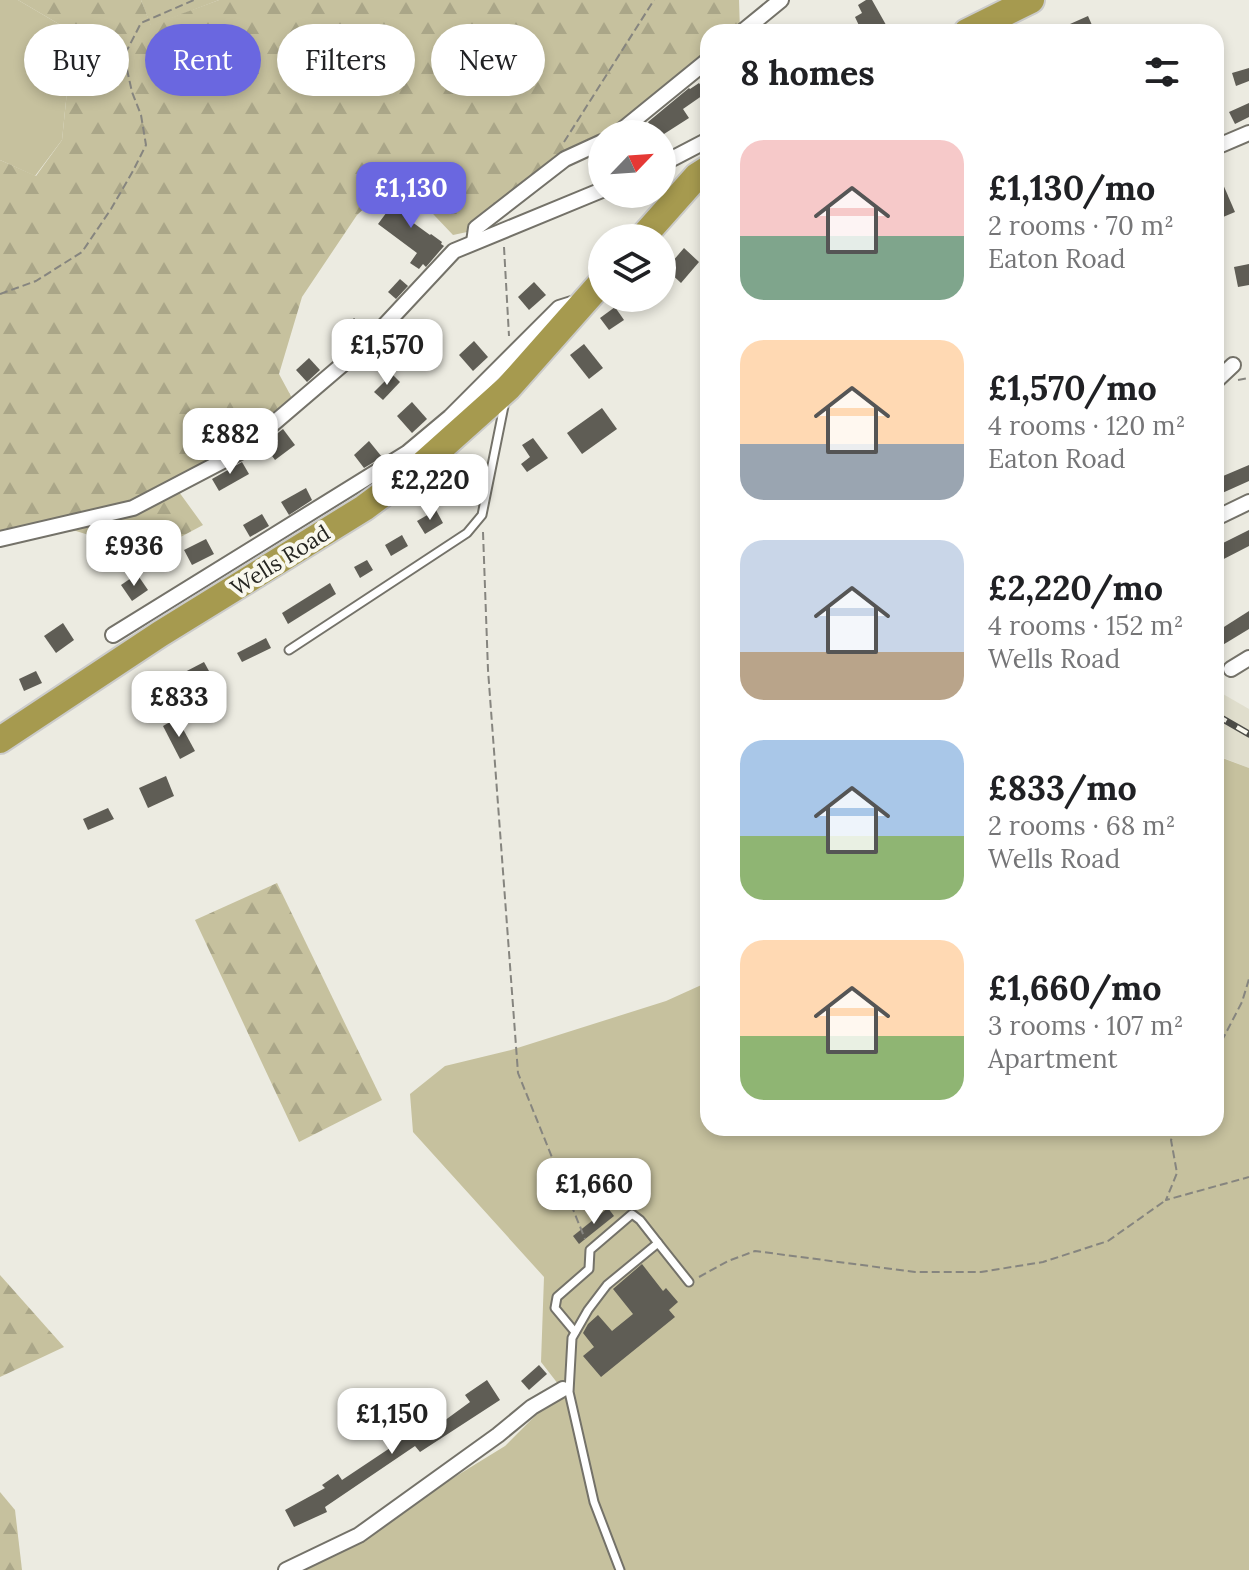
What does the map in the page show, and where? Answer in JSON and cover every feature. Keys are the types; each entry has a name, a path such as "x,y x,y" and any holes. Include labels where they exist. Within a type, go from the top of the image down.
{"highway":[{"path":"983,24 1031,0"},
{"path":"654,224 700,174"},
{"name":"Wells Road","path":"0,740 160,634 364,508 422,465 508,388 588,298"}],"street":[{"path":"752,24 781,0"},
{"path":"634,120 700,67"},
{"path":"1224,144 1249,133"},
{"path":"676,157 700,144"},
{"path":"474,242 476,228 565,159 588,148"},
{"path":"0,539 133,508 240,452 370,341 454,251 588,196"},
{"path":"113,635 407,453 450,417 559,308 588,294"},
{"path":"1224,373 1233,365"},
{"path":"1224,514 1249,502"},
{"path":"1231,669 1249,658"},
{"path":"286,1570 359,1535 532,1407 566,1390"}],"lane":[{"path":"289,650 467,533 482,515 508,388"},
{"path":"575,1332 555,1308 557,1297 589,1269 590,1250 632,1214 689,1282"},
{"path":"620,1570 594,1502 566,1390 572,1338 607,1285 658,1243"}],"path":[{"path":"0,294 36,281 82,252 111,209 146,145 124,56 141,23 194,0"},
{"path":"558,150 654,0"},
{"path":"503,230 510,357"},
{"path":"482,515 488,670 518,1073 590,1250"},
{"path":"1224,1037 1242,1002 1249,979"},
{"path":"1166,1200 1177,1173 1171,1140 1173,1136"},
{"path":"689,1282 728,1261 755,1251 915,1272 981,1272 1043,1262 1108,1241 1166,1200 1249,1177"}],"shaded area":[{"path":"1224,695 1249,709 1249,768 1224,758"}],"green space":[{"path":"0,0 18,0 59,24 24,24 24,96 67,96 62,140 35,176 0,160"},
{"path":"18,0 141,0 151,24 145,24 145,96 261,96 261,24 154,24 219,0 739,0 740,24 700,24 700,62 626,120 588,120 588,150 486,228 453,235 398,177 357,215 302,297 279,374 299,411 218,471 179,492 203,525 149,554 76,531 0,536 0,160 36,176 62,140 67,96 129,96 129,24 59,24"},
{"path":"141,0 219,0 156,24 150,24"},
{"path":"1224,759 1249,768 1249,1570 290,1570 406,1507 505,1446 562,1389 541,1362 544,1277 413,1132 410,1094 445,1066 511,1050 666,1001 700,986 700,1136 1224,1136"},
{"path":"277,883 382,1100 299,1142 195,920"},
{"path":"0,1275 64,1347 0,1377"},
{"path":"0,1492 15,1510 22,1570 0,1570"}],"building":[{"path":"872,0 886,24 858,24 855,17 862,13 858,5"},
{"path":"1088,16 1092,24 1070,24"},
{"path":"1249,68 1249,81 1236,86 1232,73"},
{"path":"700,84 700,97 683,109 689,118 676,126 676,120 650,120 689,88"},
{"path":"1249,103 1249,117 1235,124 1229,112"},
{"path":"1224,187 1235,212 1224,217"},
{"path":"404,189 418,199 415,204 418,206 408,219 444,246 426,267 423,264 419,269 410,263 417,253 378,224"},
{"path":"684,248 699,262 681,283 676,278 676,257"},
{"path":"1249,264 1249,285 1238,287 1234,267"},
{"path":"400,279 408,286 396,299 388,292"},
{"path":"534,282 546,295 529,310 518,297"},
{"path":"608,312 618,312 624,320 609,330 600,318"},
{"path":"354,318 366,329 352,343 341,332"},
{"path":"474,341 488,357 473,371 459,355"},
{"path":"584,344 603,368 589,379 570,355"},
{"path":"309,358 320,370 307,382 296,370"},
{"path":"392,374 400,382 383,400 374,392"},
{"path":"412,402 427,419 412,433 397,416"},
{"path":"602,408 617,429 582,454 567,433"},
{"path":"283,429 295,445 275,460 267,449 278,441 274,436"},
{"path":"533,438 548,458 527,472 521,464 530,457 522,445"},
{"path":"369,441 382,457 364,468 354,455"},
{"path":"242,462 249,474 219,491 212,479"},
{"path":"1249,465 1249,481 1224,492 1224,476"},
{"path":"457,473 464,483 448,495 441,485"},
{"path":"306,488 312,500 289,515 281,502"},
{"path":"436,510 443,523 425,534 417,521"},
{"path":"262,514 269,526 250,537 243,525"},
{"path":"1249,530 1249,546 1224,559 1224,542"},
{"path":"402,535 408,546 391,556 385,545"},
{"path":"206,539 214,554 192,565 184,550"},
{"path":"367,560 373,570 360,578 354,567"},
{"path":"137,574 148,590 132,601 121,585"},
{"path":"330,583 336,594 288,624 282,613"},
{"path":"1249,611 1249,629 1224,644 1224,627"},
{"path":"63,623 74,640 56,653 44,636"},
{"path":"266,638 271,648 242,662 237,653"},
{"path":"204,662 209,671 186,683 181,674"},
{"path":"36,671 42,683 24,691 19,679"},
{"path":"177,718 195,751 180,759 163,726"},
{"path":"166,776 174,796 148,808 139,788"},
{"path":"108,808 114,819 88,830 83,819"},
{"path":"608,1208 614,1216 579,1244 573,1236"},
{"path":"642,1264 663,1291 666,1288 678,1302 669,1310 675,1317 601,1377 583,1356 594,1347 583,1333 598,1315 612,1331 633,1314 613,1289"},
{"path":"539,1365 547,1374 529,1390 521,1381"},
{"path":"487,1380 500,1400 420,1452 415,1446 325,1507 327,1512 294,1527 285,1510 325,1488 322,1485 338,1474 342,1480 417,1430 420,1435 433,1429 470,1402 465,1395"}],"railway":[{"path":"1224,720 1249,734"}]}
